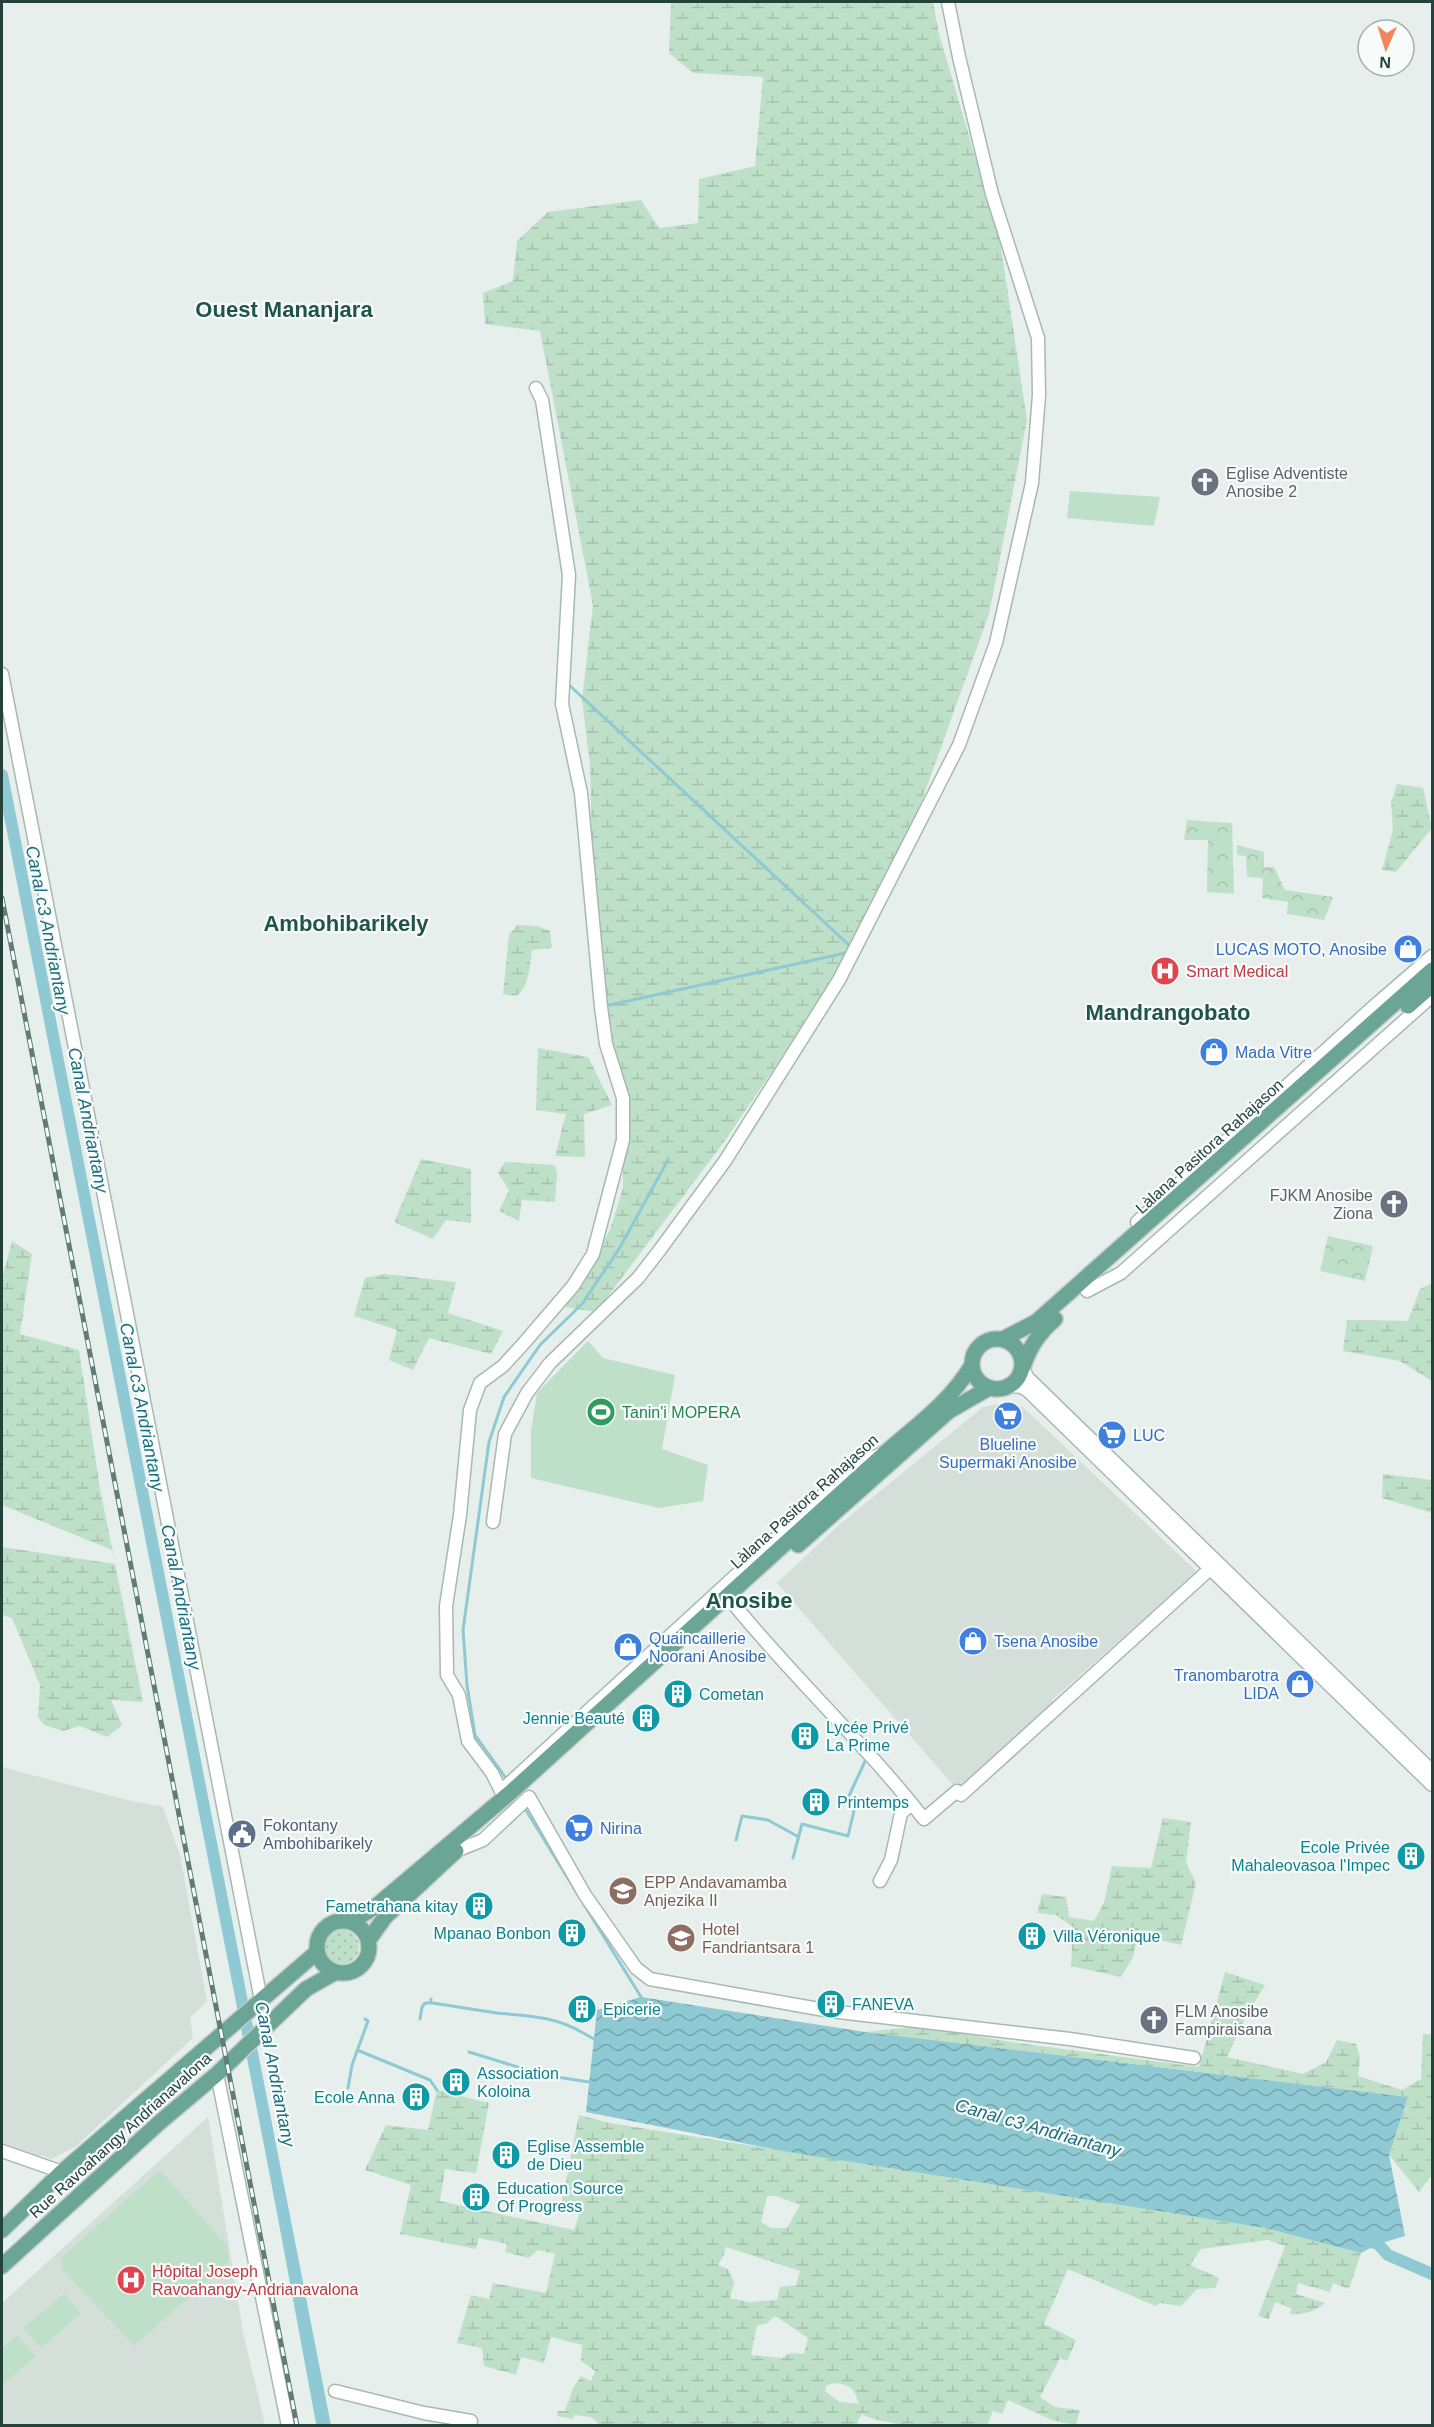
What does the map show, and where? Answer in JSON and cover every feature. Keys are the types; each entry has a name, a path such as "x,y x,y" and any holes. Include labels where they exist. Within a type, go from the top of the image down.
{"main road":[{"name":"Làlana Pasitora Rahajason","path":"1023,1367 1030,1348 1040,1332 1083,1288 1432,970"},
{"name":"Làlana Pasitora Rahajason","path":"1002,1339 1032,1324 1083,1288 1432,985"},
{"path":"1002,1339 1015,1346 1020,1352 1023,1367 1019,1378 1011,1386 1004,1389 989,1388 977,1379 972,1358 981,1345 987,1341 1002,1339"},
{"name":"Làlana Pasitora Rahajason","path":"516,1791 885,1453 941,1405 959,1386 972,1365"},
{"name":"Làlana Pasitora Rahajason","path":"516,1791 949,1411 989,1388"},
{"path":"453,1848 375,1907 351,1922 333,1922 325,1927 317,1940 317,1952 324,1964 336,1972 345,1972 360,1966 365,1959 368,1941 385,1917 453,1848 516,1791"},
{"path":"351,1922 362,1929 368,1941"},
{"name":"Rue Ravoahangy Andrianavalona","path":"2,2230 62,2172 223,2036 317,1952"},
{"name":"Rue Ravoahangy Andrianavalona","path":"2,2266 160,2122 217,2074 306,1989 336,1972"}],"street":[{"path":"493,1522 506,1434 527,1393 550,1363 638,1278 659,1251 725,1161 833,989 959,745 996,643 1032,483 1039,395 1038,338 992,194 948,2"},
{"path":"536,388 542,400 569,575 562,704 581,793 606,1044 623,1098 623,1140 593,1254 573,1286 524,1343 503,1366 480,1383 470,1410 460,1515 446,1606 447,1675 459,1695 468,1741 492,1773 516,1791 636,1968 650,1979 830,2011 1059,2037 1194,2058"},
{"path":"2,674 261,2000"},
{"path":"1083,1288 1104,1253 1432,956"},
{"path":"1083,1288 1121,1273 1432,996"},
{"path":"1023,1367 1028,1377 1432,1771"},
{"path":"1011,1386 1022,1387 1028,1391 1432,1785"},
{"path":"736,1607 924,1819 957,1791 961,1795 1210,1569"},
{"path":"880,1881 896,1842 901,1813 912,1803"},
{"path":"217,2074 288,2426"},
{"path":"2,2151 62,2172"},
{"path":"335,2391 471,2421 469,2426"}],"shaded area":[{"name":"Tsena Anosibe","path":"1009,1402 1023,1407 1197,1572 1052,1700 1057,1707 960,1793 777,1583 839,1525 983,1407"},
{"path":"2,1767 127,1800 163,1807 180,1855 207,2001 190,2018 193,2038 75,2147 51,2159 41,2155 37,2157 2,2144"},
{"name":"Hôpital Joseph Ravoahangy-Andrianavalona","path":"208,2117 243,2332 265,2425 2,2425 2,2303"}],"green space":[{"path":"671,2 933,2 939,34 1000,241 1027,420 989,614 912,828 854,951 724,1142 596,1312 558,1306 582,1279 610,1230 623,1188 622,1089 595,971 590,765 582,699 593,605 540,331 485,324 483,293 513,281 517,241 548,212 641,200 659,228 698,223 699,179 755,166 763,77 693,73 669,53"},
{"path":"1070,491 1160,497 1154,526 1067,518"},
{"path":"1397,784 1423,788 1432,828 1396,872 1382,870 1393,830 1391,802"},
{"path":"1187,820 1232,823 1234,894 1207,892 1208,840 1184,840"},
{"path":"1237,845 1264,852 1264,867 1274,867 1285,890 1333,897 1324,920 1287,914 1288,902 1262,898 1263,878 1247,877 1246,856 1237,855"},
{"path":"517,925 538,926 550,931 552,948 532,950 524,988 517,995 503,994 509,935"},
{"path":"538,1048 588,1057 612,1105 584,1114 585,1157 555,1156 566,1114 536,1110"},
{"path":"421,1159 471,1169 471,1223 446,1220 433,1239 394,1222"},
{"path":"505,1162 555,1165 557,1174 555,1202 522,1200 519,1221 499,1211 509,1190 498,1173"},
{"path":"1328,1236 1373,1246 1365,1281 1320,1271"},
{"path":"12,1241 32,1254 20,1334 79,1350 100,1489 143,1702 111,1700 122,1725 107,1737 80,1726 63,1731 44,1725 38,1717 40,1685 12,1618 2,1615 2,1547 115,1564 112,1550 2,1505 2,1279"},
{"path":"385,1274 456,1282 448,1313 503,1331 491,1354 429,1338 413,1370 389,1360 397,1330 354,1316 365,1278"},
{"path":"1432,1283 1432,1381 1400,1361 1343,1351 1347,1320 1408,1321 1420,1289"},
{"name":"Tanin'i MOPERA","path":"588,1341 603,1358 675,1375 662,1449 708,1465 703,1501 659,1508 531,1478 531,1431 537,1393"},
{"path":"1383,1474 1432,1480 1432,1513 1382,1498"},
{"path":"1163,1818 1191,1822 1186,1863 1196,1883 1181,1945 1139,1935 1132,1959 1121,1977 1071,1966 1073,1927 1056,1915 1037,1913 1042,1894 1066,1897 1069,1917 1094,1921 1104,1903 1112,1866 1151,1868"},
{"path":"342,1930 354,1935 359,1947 354,1959 342,1964 330,1959 325,1947 330,1935"},
{"path":"1225,1972 1265,1985 1245,2018 1227,2057 1303,2074 1326,2062 1337,2040 1356,2044 1360,2058 1358,2076 1402,2090 1421,2079 1423,2034 1432,2035 1432,2175 1419,2192 1389,2155 1408,2097 865,2032 922,2026 1010,2042 1199,2067"},
{"path":"437,2090 489,2103 476,2173 445,2169 440,2201 574,2230 579,2215 564,2208 562,2202 579,2115 610,2123 1265,2228 1361,2253 1349,2289 1333,2283 1330,2292 1298,2283 1296,2294 1325,2303 1313,2311 1290,2314 1291,2308 1275,2302 1269,2319 1258,2316 1285,2246 1268,2240 1201,2249 1190,2265 1219,2278 1215,2288 1197,2289 1181,2306 1160,2303 1156,2306 1068,2269 1044,2324 1076,2340 1067,2361 1060,2358 1040,2397 1055,2407 1080,2410 1076,2425 1052,2420 1008,2400 1002,2414 993,2411 987,2425 900,2425 862,2414 857,2422 862,2426 600,2425 591,2417 574,2415 573,2419 557,2416 558,2411 565,2411 573,2388 581,2376 591,2381 595,2371 581,2361 582,2345 551,2337 544,2363 521,2357 516,2375 484,2366 482,2348 457,2343 471,2295 489,2299 493,2283 546,2293 555,2254 538,2250 529,2258 505,2252 507,2244 479,2238 476,2249 400,2234 411,2185 365,2170 386,2125 428,2130","holes":["767,2196 776,2196 800,2205 787,2228 771,2228 761,2222","726,2247 800,2271 796,2285 780,2287 777,2300 749,2302 730,2298 734,2282 728,2269 718,2265","775,2316 808,2338 804,2354 790,2353 782,2358 751,2355 757,2325 766,2324","832,2383 847,2386 853,2390 859,2404 840,2402 825,2391 826,2386"]},
{"path":"161,2171 227,2246 229,2261 134,2346 62,2269 61,2258 157,2172"},
{"path":"64,2294 81,2313 41,2348 23,2328"},
{"path":"17,2335 36,2356 2,2385 2,2348"}],"water":[{"path":"641,1997 865,2032 1408,2097 1389,2155 1405,2236 1378,2244 1361,2253 1265,2228 783,2151 586,2112 597,2010"}],"waterway":[{"path":"568,684 851,947"},
{"name":"Canal Andriantany","path":"2,775 325,2426"},
{"name":"Canal c3 Andriantany","path":"2,785 241,2011"},
{"path":"605,1006 850,952"},
{"name":"Canal Andriantany","path":"508,1781 475,1735 467,1685 463,1630 489,1442 504,1397 540,1345 582,1304 619,1249 668,1160"},
{"path":"793,1858 802,1824 848,1836 856,1802 848,1798 867,1757"},
{"name":"Canal Andriantany","path":"524,1807 641,1997"},
{"path":"736,1840 742,1816 768,1820 797,1836"},
{"path":"420,2019 422,2007 425,2003 431,2003 431,1999"},
{"path":"432,2003 552,2020 583,2033"},
{"path":"348,2088 352,2065 368,2021 365,2019"},
{"name":"Canal c3 Andriantany","path":"243,2023 246,2040"},
{"path":"585,2034 594,2039"},
{"path":"357,2050 430,2080 437,2090"},
{"path":"469,2052 544,2075 589,2082"},
{"name":"Canal c3 Andriantany","path":"249,2053 318,2426"},
{"name":"Canal c3 Andriantany","path":"1362,2239 1378,2244 1388,2255 1432,2274"}],"railway":[{"path":"2,898 297,2426"}],"place":[{"name":"Eglise Adventiste Anosibe 2","path":"1205,482"},
{"name":"LUCAS MOTO, Anosibe","path":"1408,949"},
{"name":"Smart Medical","path":"1165,971"},
{"name":"Mada Vitre","path":"1214,1052"},
{"name":"FJKM Anosibe Ziona","path":"1394,1204"},
{"name":"Tanin'i MOPERA","path":"601,1412"},
{"name":"Blueline Supermaki Anosibe","path":"1008,1416"},
{"name":"LUC","path":"1112,1435"},
{"name":"Tsena Anosibe","path":"973,1641"},
{"name":"Quaincaillerie Noorani Anosibe","path":"628,1647"},
{"name":"Tranombarotra LIDA","path":"1300,1684"},
{"name":"Cometan","path":"678,1694"},
{"name":"Jennie Beauté","path":"646,1718"},
{"name":"Lycée Privé La Prime","path":"805,1736"},
{"name":"Printemps","path":"816,1802"},
{"name":"Nirina","path":"579,1828"},
{"name":"Fokontany Ambohibarikely","path":"242,1834"},
{"name":"Ecole Privée Mahaleovasoa l'Impec","path":"1411,1856"},
{"name":"EPP Andavamamba Anjezika II","path":"623,1891"},
{"name":"Fametrahana kitay","path":"479,1906"},
{"name":"Mpanao Bonbon","path":"572,1933"},
{"name":"Villa Véronique","path":"1032,1936"},
{"name":"Hotel Fandriantsara 1","path":"681,1938"},
{"name":"FANEVA","path":"831,2004"},
{"name":"Epicerie","path":"582,2009"},
{"name":"FLM Anosibe Fampiraisana","path":"1154,2020"},
{"name":"Association Koloina","path":"456,2082"},
{"name":"Ecole Anna","path":"416,2097"},
{"name":"Eglise Assemble de Dieu","path":"506,2155"},
{"name":"Education Source Of Progress","path":"476,2197"},
{"name":"Hôpital Joseph Ravoahangy-Andrianavalona","path":"131,2280"}],"district":[{"name":"Ouest Mananjara","path":"284,309"},
{"name":"Ambohibarikely","path":"346,923"},
{"name":"Mandrangobato","path":"1168,1012"},
{"name":"Anosibe","path":"749,1600"}]}
